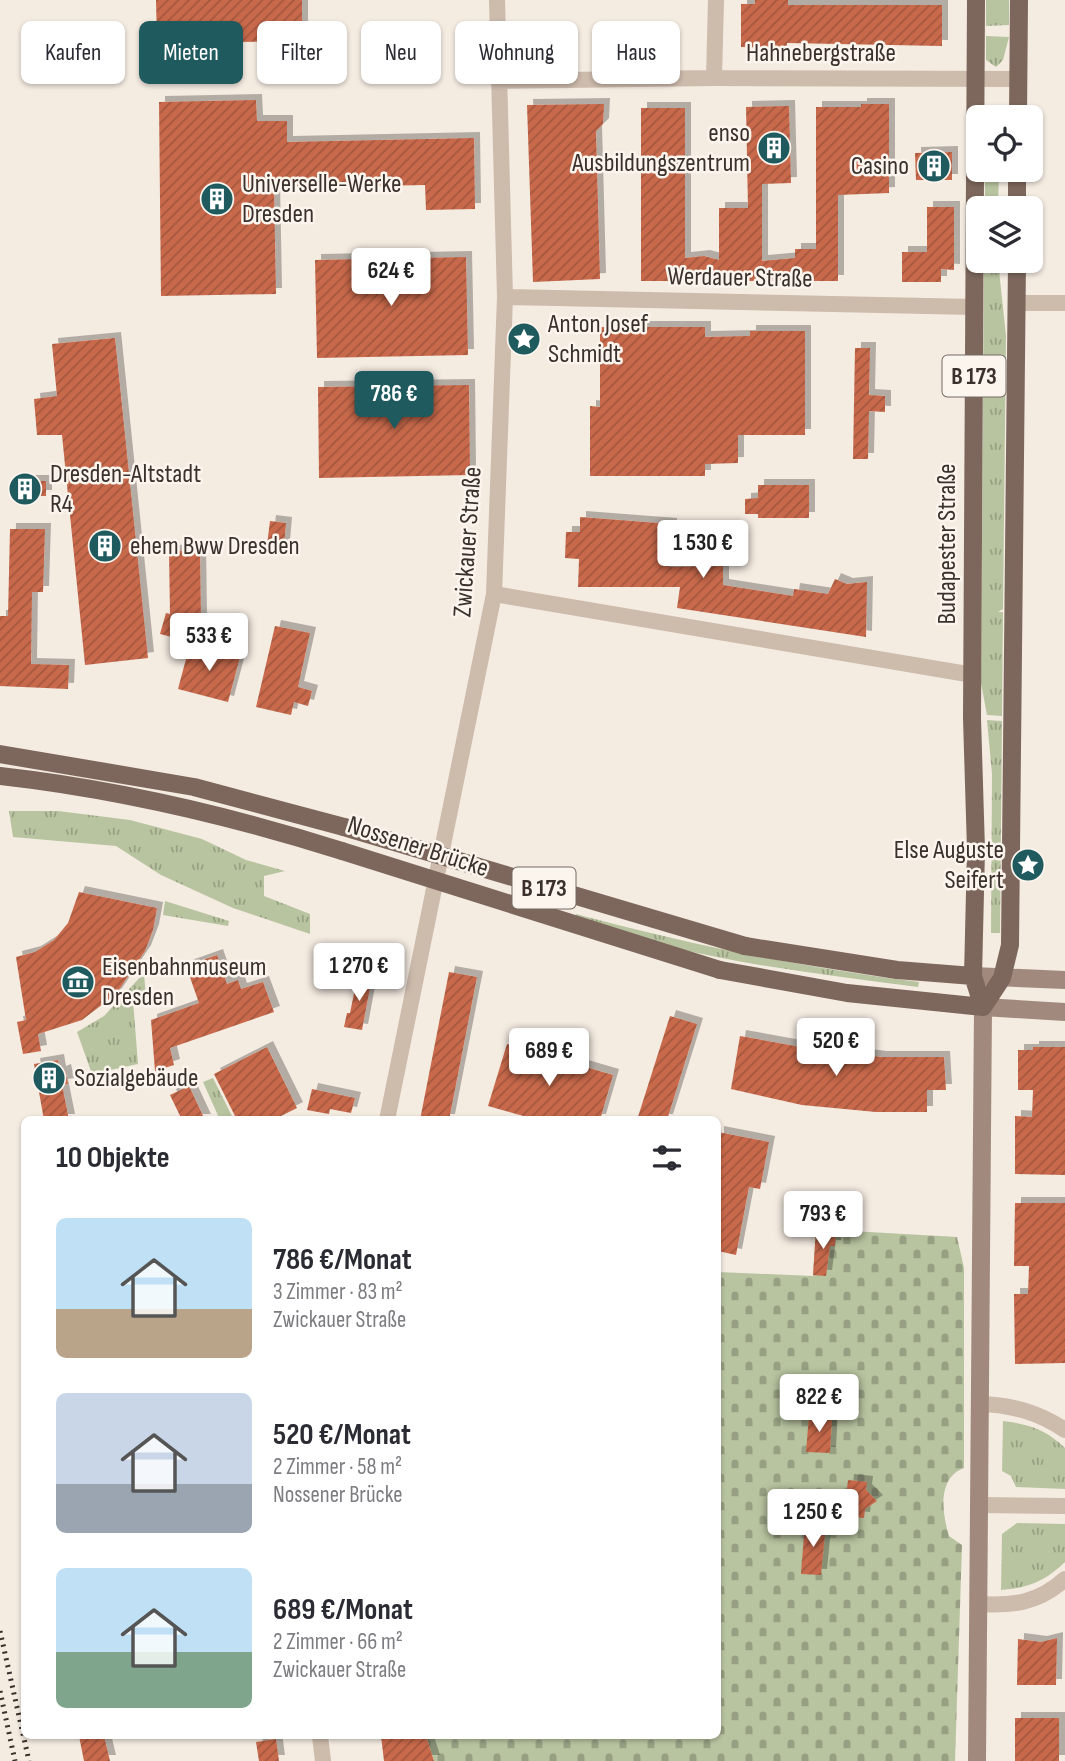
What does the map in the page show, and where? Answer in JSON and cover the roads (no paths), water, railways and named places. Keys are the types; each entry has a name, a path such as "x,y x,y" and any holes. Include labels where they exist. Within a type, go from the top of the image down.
{"main road":[{"name":"Budapester Straße","path":"976,0 973,675 976,850 973,976 983,1007"},
{"path":"1018,105 1019,0"},
{"name":"B 173","path":"983,1007 1002,978 1010,945 1012,905 1017,273"},
{"name":"Nossener Brücke","path":"0,754 194,787 344,827 745,946 897,970 973,976"},
{"name":"Nossener Brücke","path":"0,776 182,807 282,832 738,973 847,993 983,1007"}],"street":[{"name":"Zwickauer Straße","path":"497,0 497,21"},
{"path":"714,78 716,0"},
{"name":"Hahnebergstraße","path":"578,80 976,78"},
{"path":"976,78 1018,79"},
{"name":"Zwickauer Straße","path":"388,1116 494,594 505,297 498,84"},
{"name":"Werdauer Straße","path":"505,297 974,307"},
{"path":"1017,303 1065,303"},
{"path":"494,594 973,675"},
{"path":"973,976 1065,980"},
{"path":"977,1761 983,1007 1065,1012"},
{"path":"980,1404 999,1405 1037,1414 1065,1430"},
{"path":"979,1505 1065,1506"},
{"path":"978,1604 1022,1604 1043,1597 1065,1579"},
{"path":"320,1739 323,1761"}],"railway":[{"path":"0,1631 21,1725"},
{"path":"0,1691 15,1761"},
{"path":"24,1739 29,1761"}],"place":[{"name":"enso Ausbildungszentrum","path":"774,148"},
{"name":"Casino","path":"934,166"},
{"name":"Universelle-Werke Dresden","path":"217,199"},
{"name":"Anton Josef Schmidt","path":"524,339"},
{"name":"Dresden-Altstadt R4","path":"25,489"},
{"name":"ehem Bww Dresden","path":"105,546"},
{"name":"Else Auguste Seifert","path":"1028,865"},
{"name":"Eisenbahnmuseum Dresden","path":"78,982"},
{"name":"Sozialgebäude","path":"49,1078"}]}
